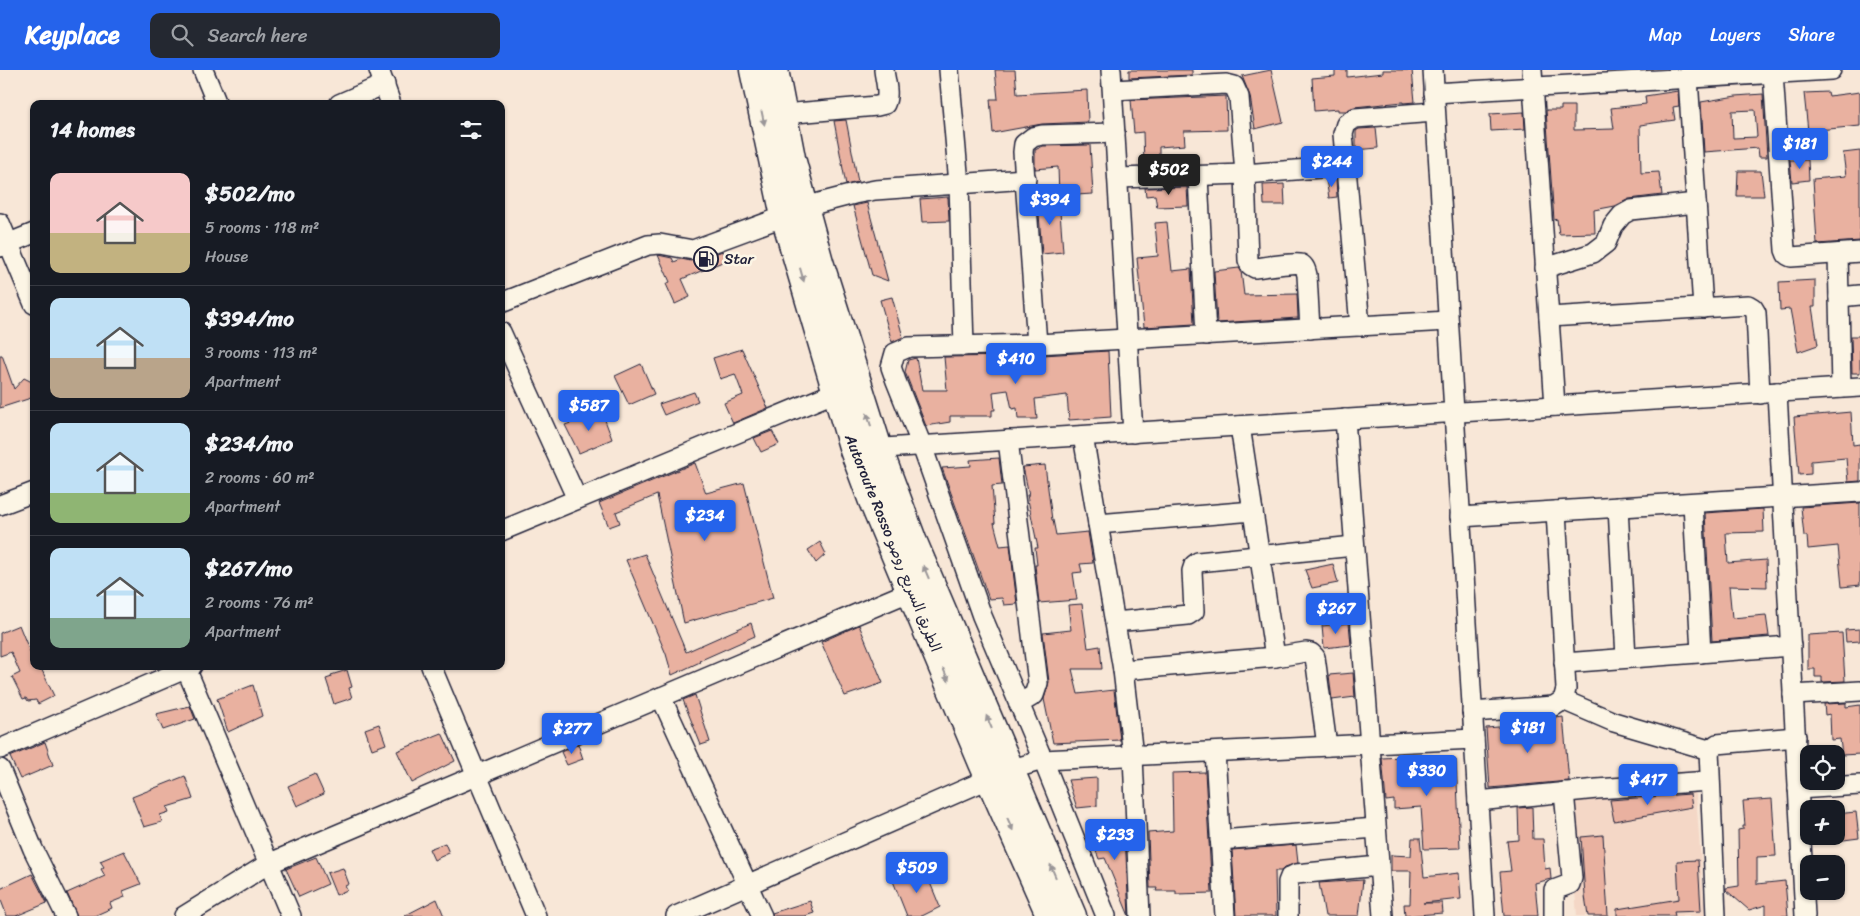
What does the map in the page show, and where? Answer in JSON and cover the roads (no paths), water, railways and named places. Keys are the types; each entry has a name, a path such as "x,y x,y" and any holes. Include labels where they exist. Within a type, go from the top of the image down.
{"highway":[{"name":"Autoroute Rosso الطريق السريع روصو","path":"754,70 794,211 836,392 912,540 1051,916"},
{"name":"Autoroute Rosso الطريق السريع روصو","path":"774,70 783,114 794,211 819,262 866,449 911,591 999,774 1072,916"}],"street":[{"path":"203,70 215,100"},
{"path":"783,114 885,104 887,93 884,70"},
{"path":"950,70 958,184 964,346"},
{"path":"1111,70 1133,433"},
{"path":"1433,70 1485,916"},
{"path":"1434,93 1533,78 1688,78 1831,70"},
{"path":"1773,73 1785,250 1787,255 1791,257 1860,252"},
{"path":"345,100 382,77 391,100"},
{"path":"1112,90 1202,78 1234,86 1239,97 1248,260 1250,265 1255,268 1294,264 1301,264 1305,267 1310,329"},
{"path":"1533,78 1555,406"},
{"path":"1688,78 1704,308"},
{"path":"1360,326 1343,134 1346,124 1355,118 1435,112"},
{"path":"1037,344 1023,152 1024,144 1034,137 1042,135 1115,133"},
{"path":"1118,178 1244,174 1346,166"},
{"path":"1198,176 1206,335"},
{"path":"505,301 648,245 660,244 693,250 794,211 868,191 1026,178"},
{"path":"1546,268 1593,253 1606,244 1613,226 1622,215 1631,210 1696,203"},
{"path":"0,223 4,246 30,296"},
{"path":"4,246 30,235"},
{"path":"866,449 1851,388 1839,296 1838,254"},
{"path":"1839,296 1860,295"},
{"path":"1549,317 1748,305 1754,308 1769,393 1783,497 1805,916"},
{"path":"1106,916 982,616 922,446 891,367 895,353 909,347 1037,344 1448,321"},
{"path":"505,341 577,499"},
{"path":"505,530 836,392"},
{"path":"1345,420 1383,916"},
{"path":"1240,426 1275,657"},
{"path":"1083,436 1124,670 1133,756 1140,916"},
{"path":"1008,440 1038,683 1034,695 1019,704"},
{"path":"1460,517 1860,492"},
{"path":"0,505 30,494"},
{"path":"1693,502 1701,653"},
{"path":"1618,507 1626,658"},
{"path":"1098,524 1253,511"},
{"path":"1472,712 1554,706 1563,700 1566,689 1556,511"},
{"path":"1115,622 1188,615 1194,611 1192,571 1194,565 1198,562 1354,546"},
{"path":"184,916 268,864 911,591"},
{"path":"1564,663 1791,646"},
{"path":"1124,670 1311,653 1314,657 1327,746"},
{"path":"0,749 181,670"},
{"path":"189,670 290,916"},
{"path":"433,670 536,916"},
{"path":"1794,695 1860,691"},
{"path":"661,697 762,916"},
{"path":"1563,700 1614,722 1708,750 1718,744 1796,737"},
{"path":"676,916 999,774 1043,760 1474,739"},
{"path":"1708,750 1716,916"},
{"path":"1215,752 1225,916"},
{"path":"0,769 33,849 66,916"},
{"path":"1478,801 1564,792 1709,782"},
{"path":"1798,789 1860,785"},
{"path":"1554,916 1554,890 1570,884 1572,878 1564,792"},
{"path":"1220,840 1376,828"},
{"path":"1288,916 1288,882 1290,877 1296,874 1379,866"}],"place":[{"name":"Star","path":"706,259"}]}
